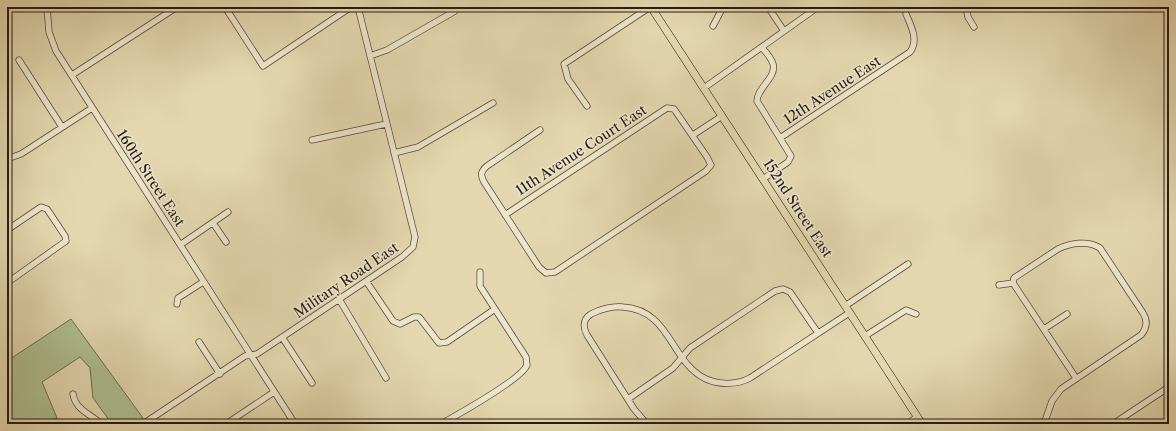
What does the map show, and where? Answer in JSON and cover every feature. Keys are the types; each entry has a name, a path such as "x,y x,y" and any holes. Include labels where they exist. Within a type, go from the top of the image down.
{"main road":[{"name":"152nd Street East","path":"651,7 922,424"}],"street":[{"name":"160th Street East","path":"47,7 49,32 54,45 72,76 251,356"},
{"path":"72,76 177,7"},
{"path":"225,7 263,66 333,21 351,7"},
{"name":"Military Road East","path":"143,424 245,356 251,356 282,337 366,281 409,252 415,242 358,7"},
{"path":"587,106 568,79 564,64 651,7"},
{"path":"713,26 723,7"},
{"path":"768,7 784,31"},
{"path":"704,88 818,7"},
{"path":"966,7 968,17 974,27"},
{"path":"370,56 387,50 455,11"},
{"name":"12th Avenue East","path":"763,179 790,160 791,156 780,138 910,52 914,44 914,37 906,14"},
{"path":"762,48 771,60 773,67 771,75 759,93 757,102 780,138"},
{"path":"18,60 62,127"},
{"path":"394,154 418,147 493,103"},
{"path":"7,160 21,154 92,108"},
{"name":"11th Avenue Court East","path":"505,215 664,110 671,108 678,113 693,135"},
{"path":"540,130 486,166 481,173 484,182 543,272 548,273 555,272 710,166 707,157 693,135 722,116"},
{"path":"312,140 386,124"},
{"path":"7,230 41,208 44,208 47,209 65,236 66,241 7,283"},
{"path":"180,245 228,212"},
{"path":"213,223 226,242"},
{"path":"1013,283 1014,278 1062,247 1086,243 1095,245 1100,248 1143,313 1147,324 1141,336 1057,392 1044,424"},
{"path":"845,306 908,264"},
{"path":"441,424 479,402 522,373 528,363 480,286 480,272"},
{"path":"366,281 393,321 398,324 414,317 419,317 439,343 447,342 495,309"},
{"path":"176,304 178,298 204,282"},
{"path":"999,285 1013,283"},
{"path":"1013,283 1076,378"},
{"path":"628,399 663,377 690,348 780,289 785,289 790,292 818,333"},
{"path":"339,299 386,378"},
{"path":"647,424 640,417 628,399 583,328 584,323 590,315 607,308 621,307 637,309 649,315 659,323 692,369 704,378 717,382 732,383 750,378 849,313"},
{"path":"865,336 906,310 916,314"},
{"path":"1044,329 1067,314"},
{"path":"282,337 312,383"},
{"path":"199,342 220,374"},
{"path":"251,356 295,424"},
{"path":"1113,424 1169,388"},
{"path":"226,424 274,392"},
{"path":"73,394 78,408 101,424"},
{"path":"907,424 917,417"}],"green space":[{"path":"71,319 143,418 134,424 112,424 93,398 90,368 80,357 42,382 57,418 46,424 7,424 7,361"}]}
